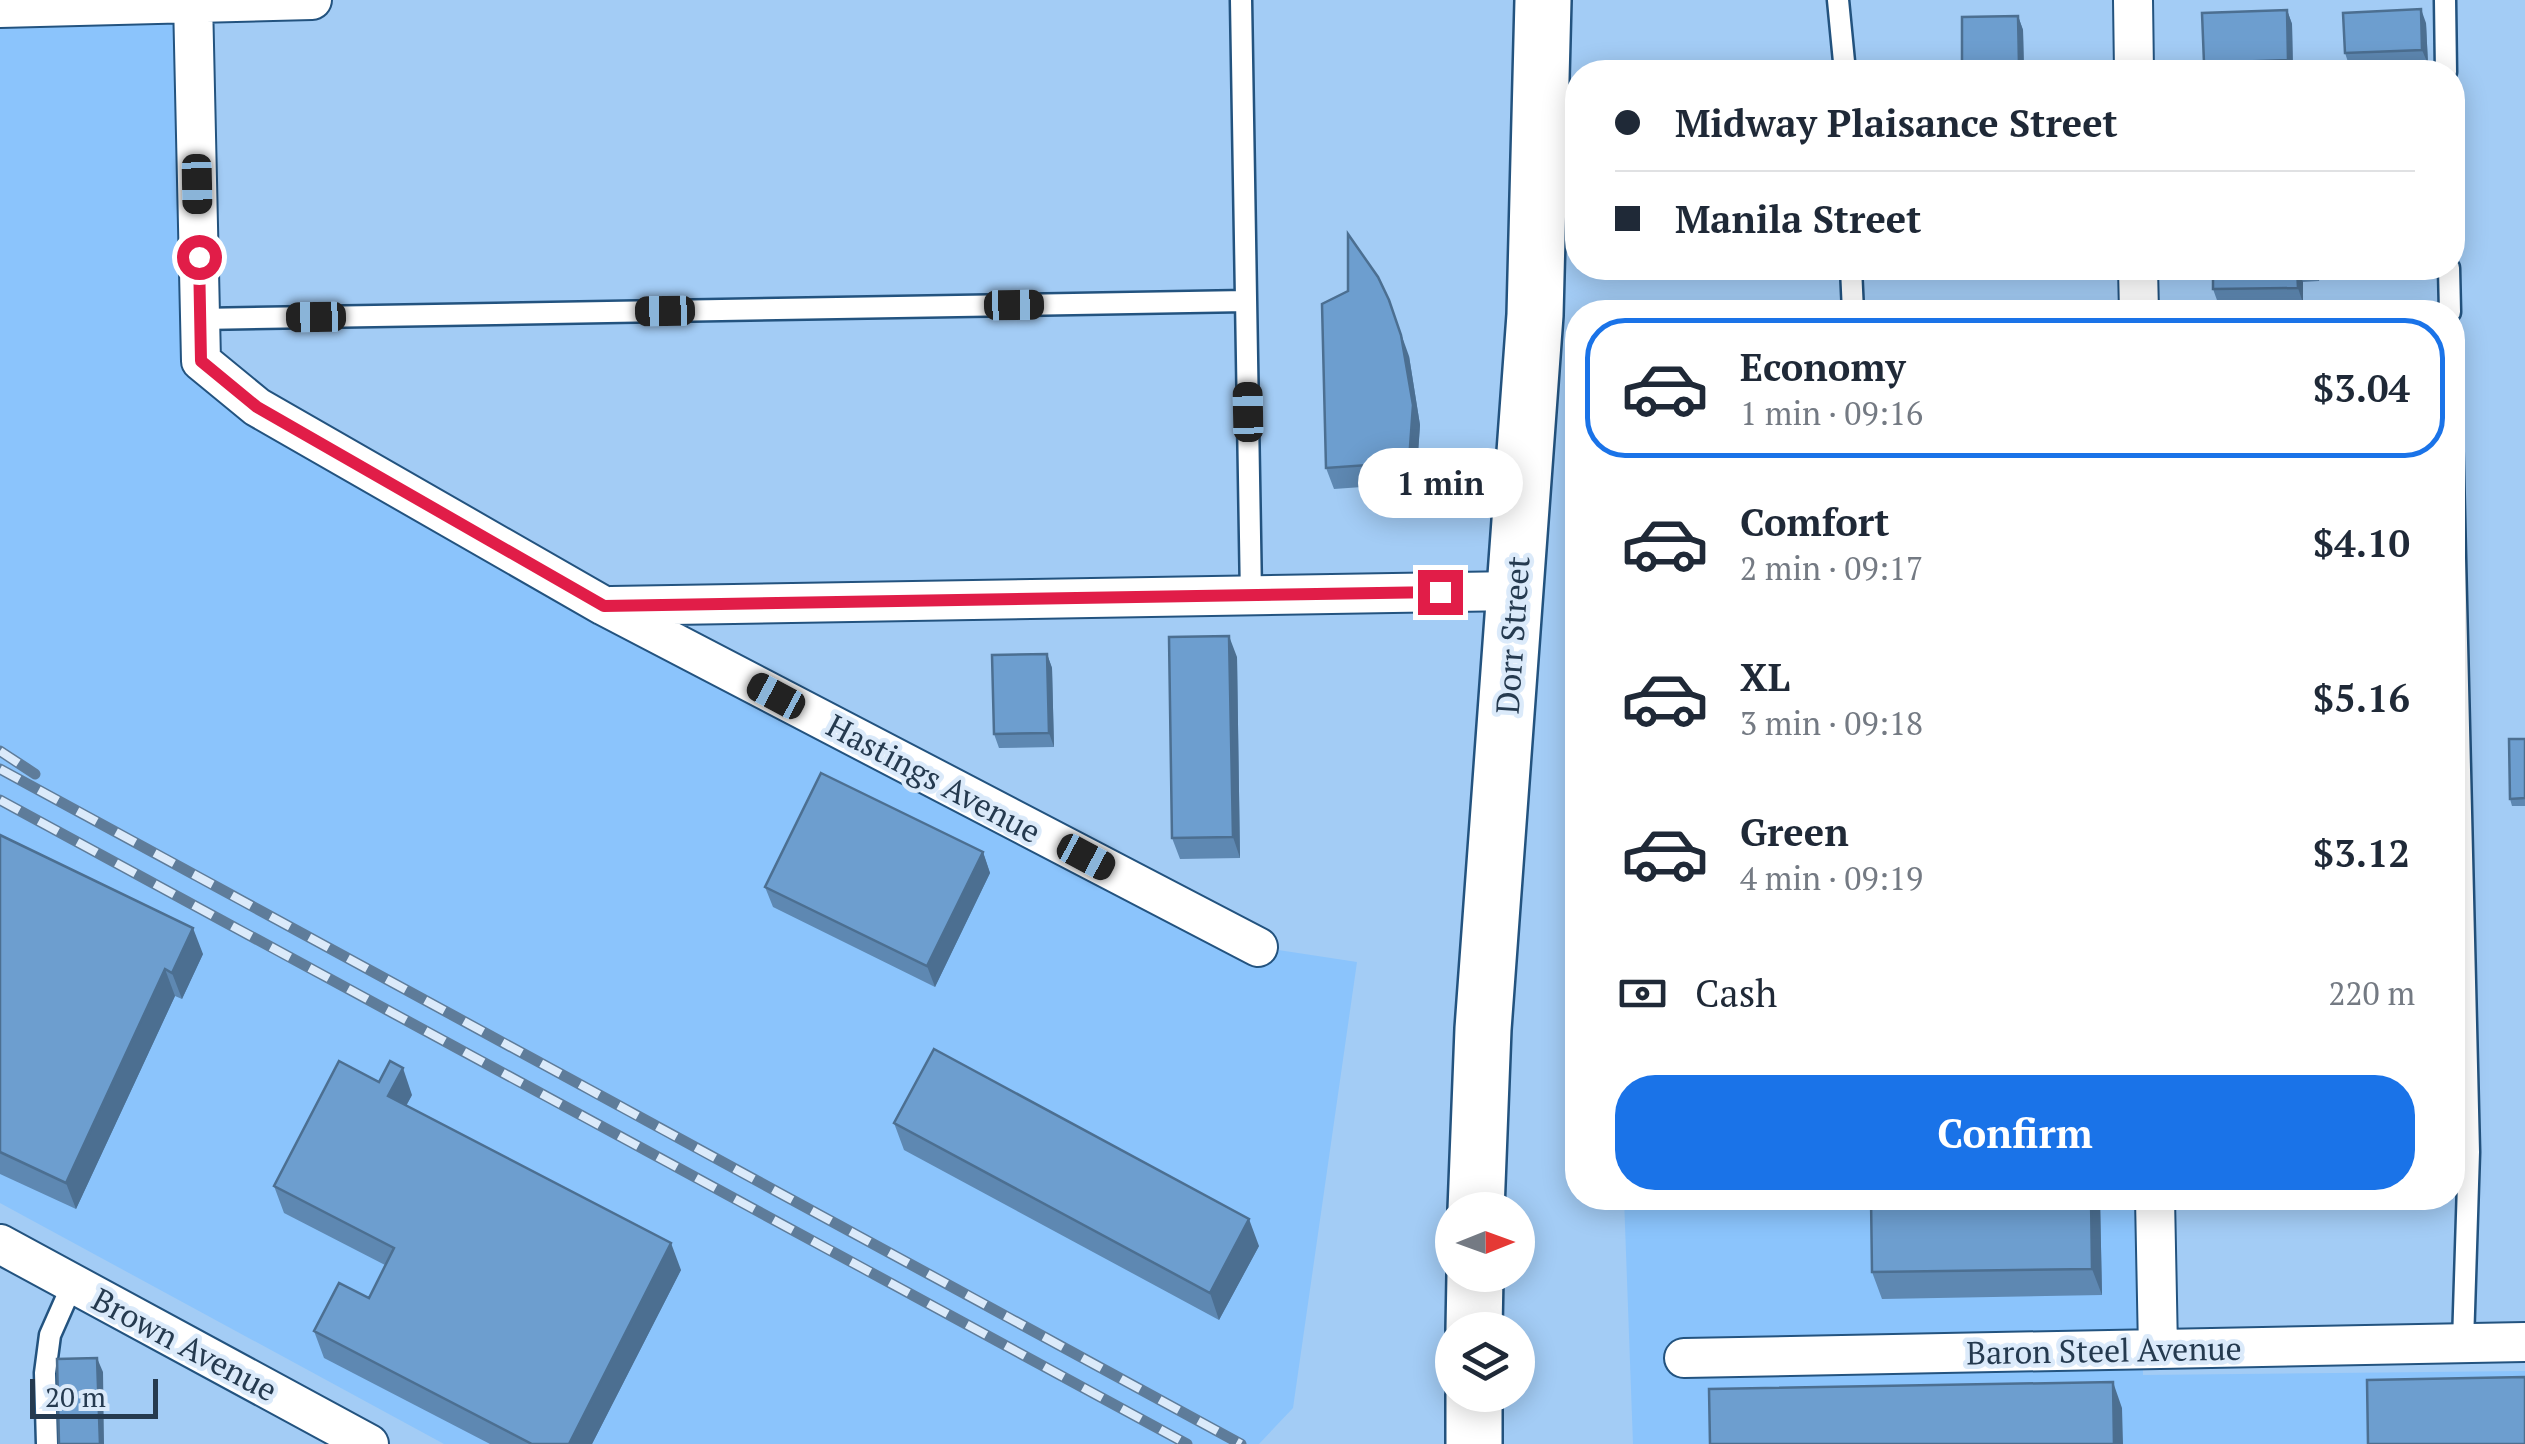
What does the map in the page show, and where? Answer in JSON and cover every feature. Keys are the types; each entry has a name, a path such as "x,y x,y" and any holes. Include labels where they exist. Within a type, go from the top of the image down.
{"main road":[{"name":"Dorr Street","path":"1477,1192 1483,1028 1535,315 1543,0"},
{"path":"1474,1412 1474,1444"}],"street":[{"path":"0,8 312,0"},
{"path":"2133,0 2134,60"},
{"path":"193,1 200,319"},
{"name":"Hastings Avenue","path":"200,319 201,361 257,407 604,606 1258,947"},
{"path":"604,606 1516,591"},
{"path":"2155,1210 2158,1349"},
{"name":"Brown Avenue","path":"0,1244 354,1440"},
{"name":"Baron Steel Avenue","path":"1684,1358 2525,1342"}],"lane":[{"path":"1241,0 1251,596"},
{"path":"1838,0 1844,60"},
{"path":"2445,0 2446,60"},
{"path":"200,319 1246,301"},
{"path":"2463,1344 2469,1152 2465,982"},
{"path":"48,1444 45,1373 50,1335 73,1283"}],"shaded area":[{"path":"0,0 193,0 201,361 257,407 1258,947 1357,962 1293,1408 1259,1444 444,1444 0,1203"},
{"path":"1624,1210 2139,1210 2143,1375 2525,1371 2525,1444 1633,1444"}],"building":[{"path":"2421,9 2422,50 2345,53 2343,13"},
{"path":"2287,10 2288,60 2204,60 2202,13"},
{"path":"2018,16 2019,60 1962,60 1962,17"},
{"path":"1348,234 1378,277 1401,335 1413,405 1408,475 1368,465 1326,468 1322,304 1348,291"},
{"path":"2213,280 2298,280 2298,288 2213,289"},
{"path":"1229,636 1233,837 1172,838 1169,637"},
{"path":"1047,654 1049,733 994,734 992,655"},
{"path":"2509,739 2525,739 2525,798 2510,799"},
{"path":"821,773 983,852 927,966 765,887"},
{"path":"0,835 193,928 172,973 165,969 66,1183 0,1152"},
{"path":"934,1049 1249,1219 1210,1293 894,1123"},
{"path":"339,1061 379,1082 390,1061 403,1068 388,1096 671,1243 569,1444 532,1444 314,1331 339,1283 369,1298 394,1248 274,1186"},
{"path":"1871,1210 2091,1210 2092,1269 1872,1272"},
{"path":"97,1358 100,1444 59,1444 57,1359"},
{"path":"2525,1377 2525,1444 2368,1444 2367,1380"},
{"path":"2113,1382 2114,1444 1710,1444 1709,1389"}],"railway":[{"path":"0,751 35,774"},
{"path":"0,769 1241,1444"},
{"path":"0,800 1187,1444"}],"route":[{"path":"199,257 201,361 257,407 604,606 1440,592"}]}
